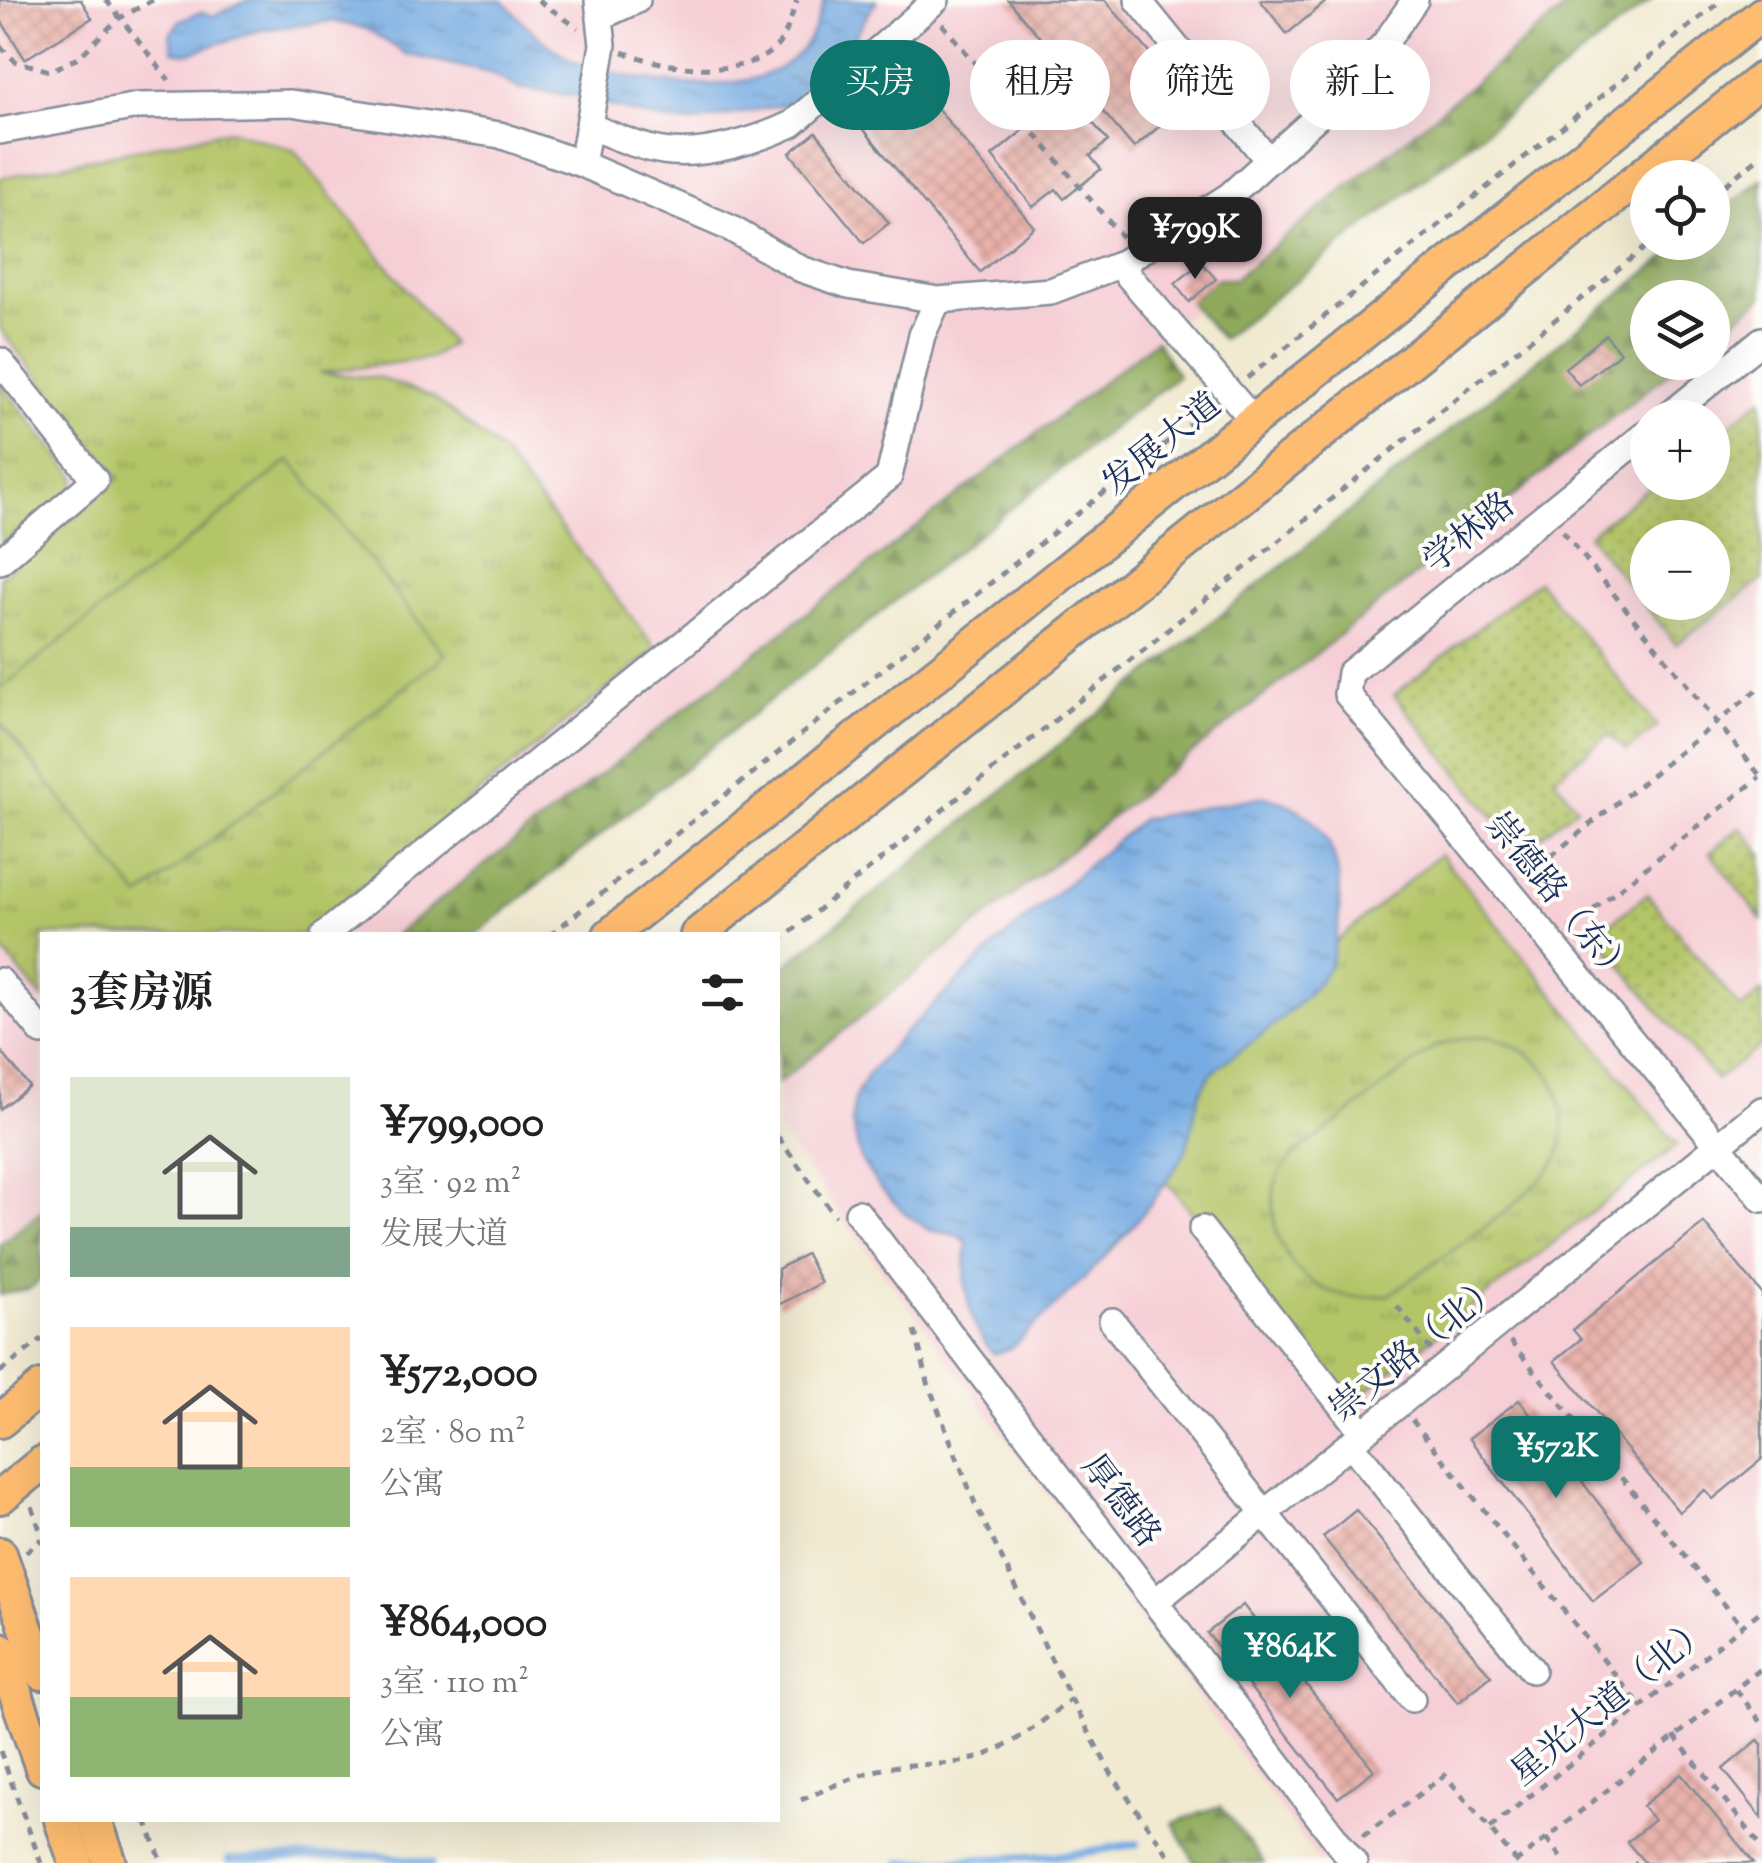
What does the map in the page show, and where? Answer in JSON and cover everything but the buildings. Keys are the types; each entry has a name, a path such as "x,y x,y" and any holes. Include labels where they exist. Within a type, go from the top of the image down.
{"main road":[{"name":"发展大道","path":"614,932 1762,14"},
{"path":"701,932 1762,80"},
{"path":"0,1421 40,1390"},
{"path":"0,1497 40,1464"},
{"path":"0,1554 40,1667"},
{"path":"0,1648 40,1762"},
{"path":"62,1822 76,1863"},
{"path":"96,1822 110,1863"}],"lane":[{"path":"582,164 603,45 599,9 637,0"},
{"path":"1138,0 1268,160"},
{"path":"0,130 138,106 291,103 500,135 582,164 730,228 802,269 848,285 938,300 1051,291 1128,260 1229,196 1317,116 1384,44 1415,0"},
{"path":"589,126 672,152 764,137 792,124 932,4"},
{"path":"1128,260 1254,421"},
{"path":"328,932 889,477 922,335 938,300"},
{"path":"1688,400 1762,340"},
{"path":"0,361 95,480 0,560"},
{"name":"学林路","path":"1347,694 1350,673 1630,447"},
{"name":"崇德路（东）","path":"1347,694 1762,1199"},
{"path":"0,981 40,1030"},
{"name":"崇文路（北）","path":"1156,1601 1762,1110"},
{"name":"厚德路","path":"852,1222 1156,1601 1342,1848"},
{"path":"1202,1228 1532,1670"},
{"path":"1112,1321 1412,1699"}],"path":[{"path":"106,0 190,105"},
{"path":"0,46 16,61 50,72 78,58 118,19 153,0"},
{"path":"538,0 603,45 668,66 713,68 754,62 775,48 797,0"},
{"path":"554,932 1722,0"},
{"path":"932,4 1128,260"},
{"path":"1730,181 1762,155"},
{"path":"780,940 1630,260"},
{"path":"1548,513 1762,777 1552,943"},
{"path":"1508,890 1762,686"},
{"path":"780,1139 852,1222"},
{"path":"1397,1306 1444,1368"},
{"path":"914,1324 929,1386 976,1506 1112,1776 1174,1863"},
{"path":"1497,1325 1742,1626"},
{"path":"0,1372 40,1341"},
{"path":"1400,1404 1641,1707"},
{"name":"星光大道（北）","path":"1490,1828 1762,1610"},
{"name":"星光大道（北）","path":"1516,1862 1762,1668"},
{"path":"1735,1689 1762,1723"},
{"path":"802,1800 862,1775 985,1756 1071,1699"},
{"path":"1674,1736 1762,1847"},
{"path":"0,1751 41,1863"},
{"path":"1342,1848 1445,1775 1516,1862"},
{"path":"147,1822 162,1863"},
{"path":"1546,1838 1565,1863"}],"shaded area":[{"path":"0,0 1575,0 1430,119 1430,40 1290,40 1290,130 1416,130 1234,279 399,932 40,932 40,1213 0,1244"},
{"path":"1762,298 1762,1863 1320,1863 780,1133 780,1081 1630,404 1630,500 1730,500 1730,400 1635,400 1660,380 1730,380 1730,324"}],"green space":[{"path":"1575,0 1651,0 1222,339 1189,302 1216,279 1234,279 1416,130 1430,130 1430,119"},
{"path":"230,130 294,150 451,344 431,358 319,373 380,378 433,397 500,451 657,649 306,932 40,932 40,997 0,947 0,577 119,478 0,329 0,178"},
{"path":"1762,179 1762,298 1730,323 1730,280 1637,280 1662,260 1730,260 1730,205"},
{"path":"1630,286 1630,380 1660,380 780,1081 780,969"},
{"path":"1156,340 1178,376 479,932 399,932"},
{"path":"0,383 76,477 73,488 0,547"},
{"path":"1762,399 1762,580 1730,604 1730,520 1630,520 1630,587 1588,535 1633,500 1730,500 1730,424"},
{"path":"290,460 445,655 140,897 0,722 0,689"},
{"path":"1538,581 1657,726 1627,751 1609,734 1554,778 1577,807 1522,851 1394,695"},
{"path":"1657,620 1708,620 1676,644"},
{"path":"1740,827 1762,854 1762,920 1710,853"},
{"path":"1440,854 1677,1145 1352,1402 1119,1126"},
{"path":"1647,894 1741,1009 1762,992 1762,1045 1716,1080 1596,935"},
{"path":"1492,1037 1535,1060 1556,1089 1563,1135 1559,1155 1549,1171 1508,1209 1389,1295 1349,1296 1312,1282 1285,1252 1273,1213 1275,1186 1287,1162 1434,1047 1464,1038"},
{"path":"40,1213 40,1281 31,1288 0,1295 0,1244"},
{"path":"1221,1806 1264,1863 1195,1863 1173,1823"}],"water":[{"path":"248,0 503,0 547,44 584,66 639,79 719,84 769,73 790,61 807,43 825,0 877,0 852,40 810,40 810,92 792,103 690,123 659,120 577,96 518,88 490,73 406,54 367,29 333,21 261,30 187,54 173,51 170,34 180,20 201,12 214,16"},
{"path":"1265,796 1290,805 1311,820 1332,851 1340,901 1330,963 1298,1004 1209,1077 1199,1095 1183,1156 1126,1234 1011,1348 994,1354 977,1330 968,1302 967,1242 956,1235 929,1230 879,1187 861,1160 852,1123 854,1099 867,1075 902,1035 999,942 1142,819"}],"waterway":[{"path":"901,1863 1067,1855 1136,1844"},
{"path":"229,1860 377,1855 431,1863"}]}
